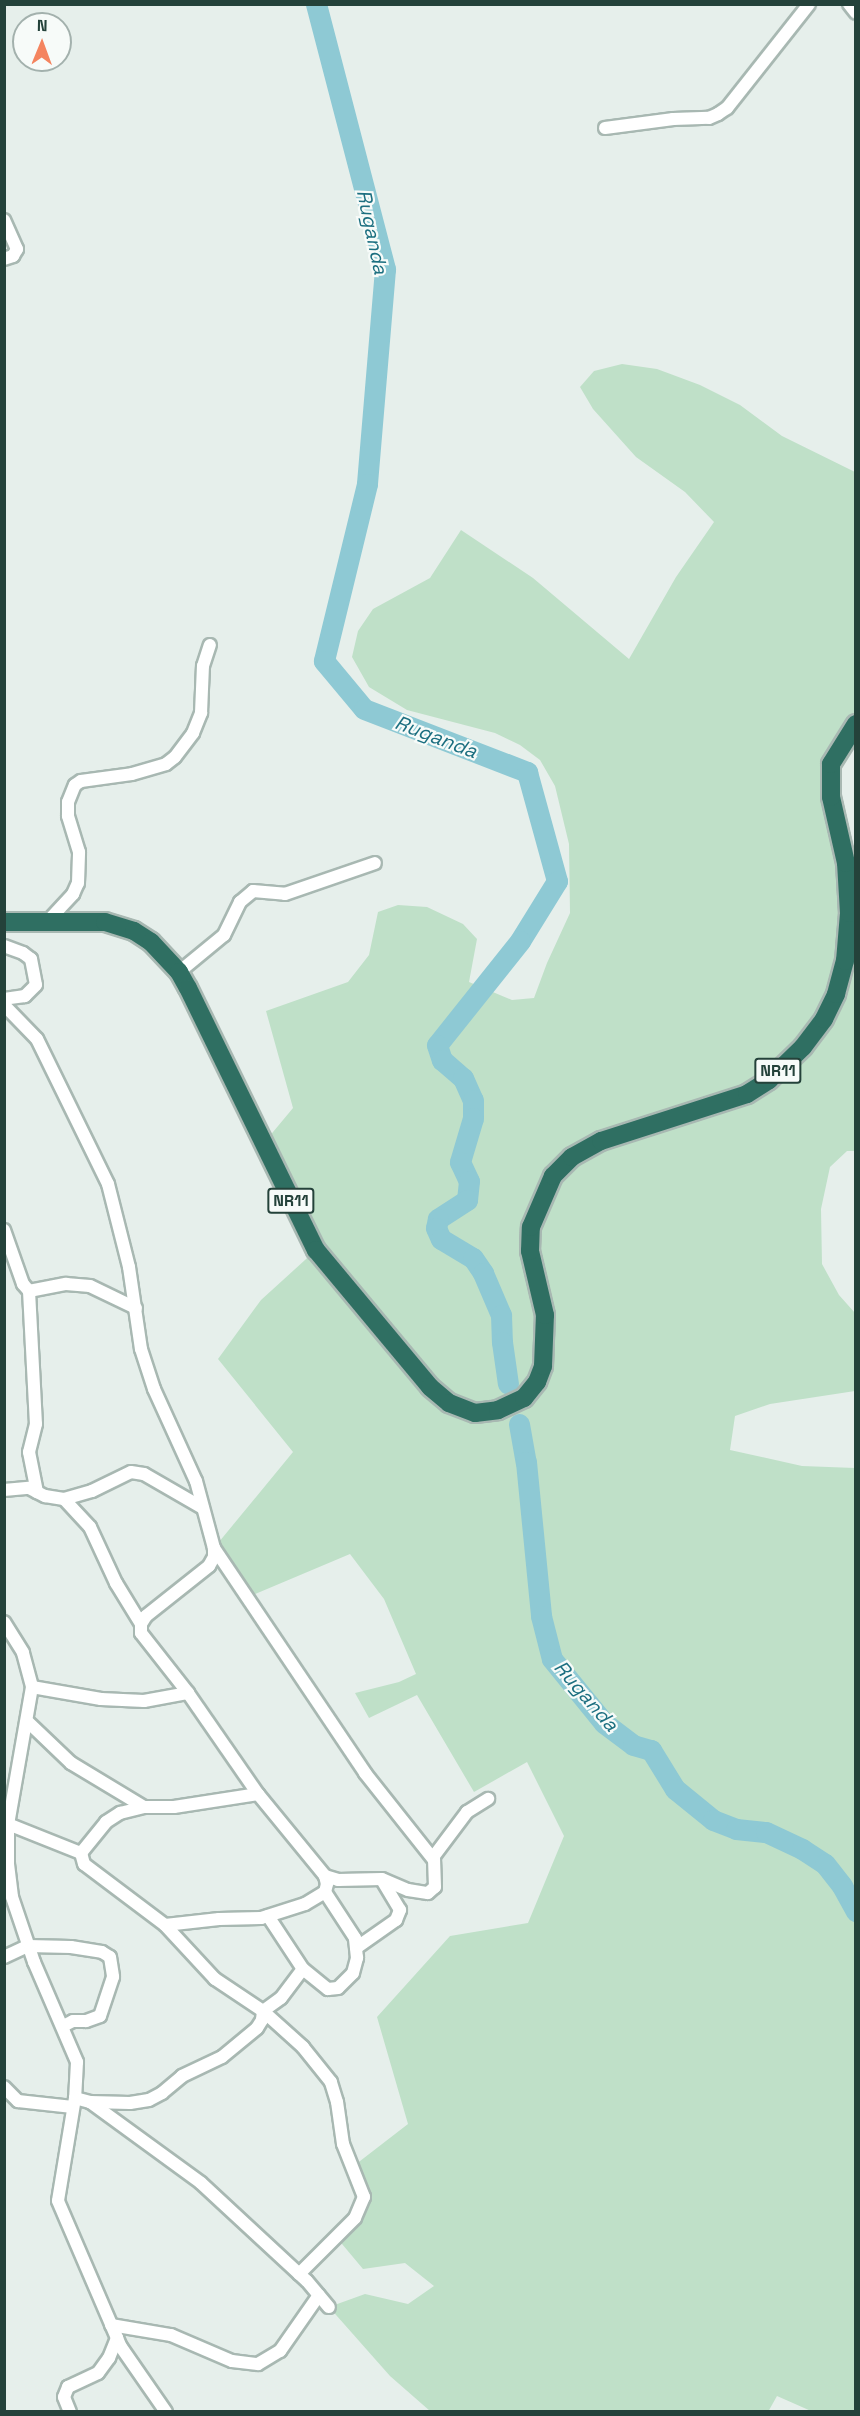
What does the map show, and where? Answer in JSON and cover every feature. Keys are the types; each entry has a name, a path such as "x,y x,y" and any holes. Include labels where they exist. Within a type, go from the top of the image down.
{"highway":[{"name":"NR11","path":"4,922 105,922 134,931 151,942 179,972 232,1075 316,1250 430,1387 449,1403 476,1413 498,1410 524,1398 537,1382 543,1366 545,1315 530,1251 531,1227 553,1176 572,1156 601,1141 747,1094 769,1080 803,1047 824,1019 836,994 845,961 849,913 846,863 831,797 831,764 855,724"}],"street":[{"path":"605,128 673,119 709,118 718,114 727,108 809,4"},
{"path":"849,4 855,13"},
{"path":"4,220 17,249 13,256 4,260"},
{"path":"48,921 73,894 78,883 79,852 68,816 68,802 75,785 81,781 132,774 166,764 175,757 192,733 201,714 203,666 210,645"},
{"path":"179,972 224,935 240,902 253,891 290,892 375,862"},
{"path":"4,946 23,953 31,959 36,985 25,996 4,999"},
{"path":"4,1005 37,1039 108,1184 136,1308 141,1349 151,1379 196,1481 214,1548 214,1557 209,1566 146,1616 141,1624"},
{"path":"4,1230 9,1255 23,1284 29,1291 36,1424 29,1452 37,1492"},
{"path":"29,1291 66,1284 90,1286 136,1308"},
{"path":"4,1490 29,1488 64,1499 92,1491 131,1472 144,1474 203,1508"},
{"path":"64,1499 90,1527 116,1582 141,1624 141,1633 188,1693 258,1794 325,1876 327,1884 325,1892 305,1904 268,1916 165,1925"},
{"path":"214,1548 365,1773 434,1860 435,1887 428,1893 408,1890 382,1879 338,1880 325,1876"},
{"path":"4,1622 23,1653 32,1686 8,1824 8,1864 12,1897 28,1946 77,2062 74,2102 58,2201 117,2338 166,2412"},
{"path":"32,1686 101,1699 144,1701 188,1693"},
{"path":"27,1721 71,1763 144,1807"},
{"path":"81,1853 106,1822 120,1813 144,1807 174,1807 258,1794"},
{"path":"434,1860 468,1812 488,1800"},
{"path":"8,1824 81,1853"},
{"path":"81,1853 84,1864 165,1925 215,1979 263,2011 303,2047 331,2082 338,2102 343,2144 364,2197 355,2218 299,2274"},
{"path":"356,1948 396,1920 400,1910 382,1879"},
{"path":"268,1916 303,1969 328,1989 338,1988 353,1973 355,1938 325,1892"},
{"path":"4,1957 28,1946 71,1947 102,1952 110,1957 113,1977 100,2016 63,2026"},
{"path":"4,2087 18,2102 130,2103 149,2100 162,2093 182,2076 222,2057 257,2028 262,2020 263,2011 280,1998 303,1969"},
{"path":"90,2102 201,2183 299,2274 329,2307"},
{"path":"111,2325 171,2335 232,2361 258,2364 280,2351 319,2295"},
{"path":"70,2412 64,2397 68,2387 98,2373 109,2358 117,2338"}],"green space":[{"path":"622,364 657,369 700,385 740,405 782,436 855,472 855,724 831,764 846,863 855,865 856,1151 847,1151 830,1167 821,1209 822,1264 839,1295 855,1313 855,1391 770,1404 735,1416 730,1450 802,1466 855,1468 855,2411 811,2411 777,2396 768,2412 430,2411 390,2376 329,2307 365,2294 408,2304 434,2286 405,2263 363,2269 337,2238 361,2206 351,2168 408,2124 377,2017 450,1936 528,1923 564,1836 527,1762 474,1792 417,1695 369,1718 355,1693 399,1682 416,1674 384,1599 350,1554 248,1597 214,1548 293,1452 218,1359 261,1300 316,1250 263,1144 293,1108 266,1011 348,982 369,955 378,912 398,905 427,907 463,924 477,939 469,982 512,1000 534,998 570,913 569,844 555,786 540,760 520,745 495,733 407,710 369,687 352,657 358,631 373,609 430,578 461,530 533,578 629,659 676,577 714,522 685,492 636,457 593,409 580,387 594,371"}],"waterway":[{"name":"Ruganda","path":"316,4 385,269 367,484 324,661 364,709 527,772 557,881 520,941 437,1045 442,1060 463,1078 473,1100 473,1118 460,1162 469,1181 467,1200 438,1219 436,1228 441,1239 473,1258 483,1273 501,1315 508,1384"},
{"name":"Ruganda","path":"519,1424 526,1462 541,1616 552,1659 604,1723 633,1745 651,1750 675,1789 713,1820 736,1829 766,1832 802,1849 825,1864 842,1886 856,1911"}]}
